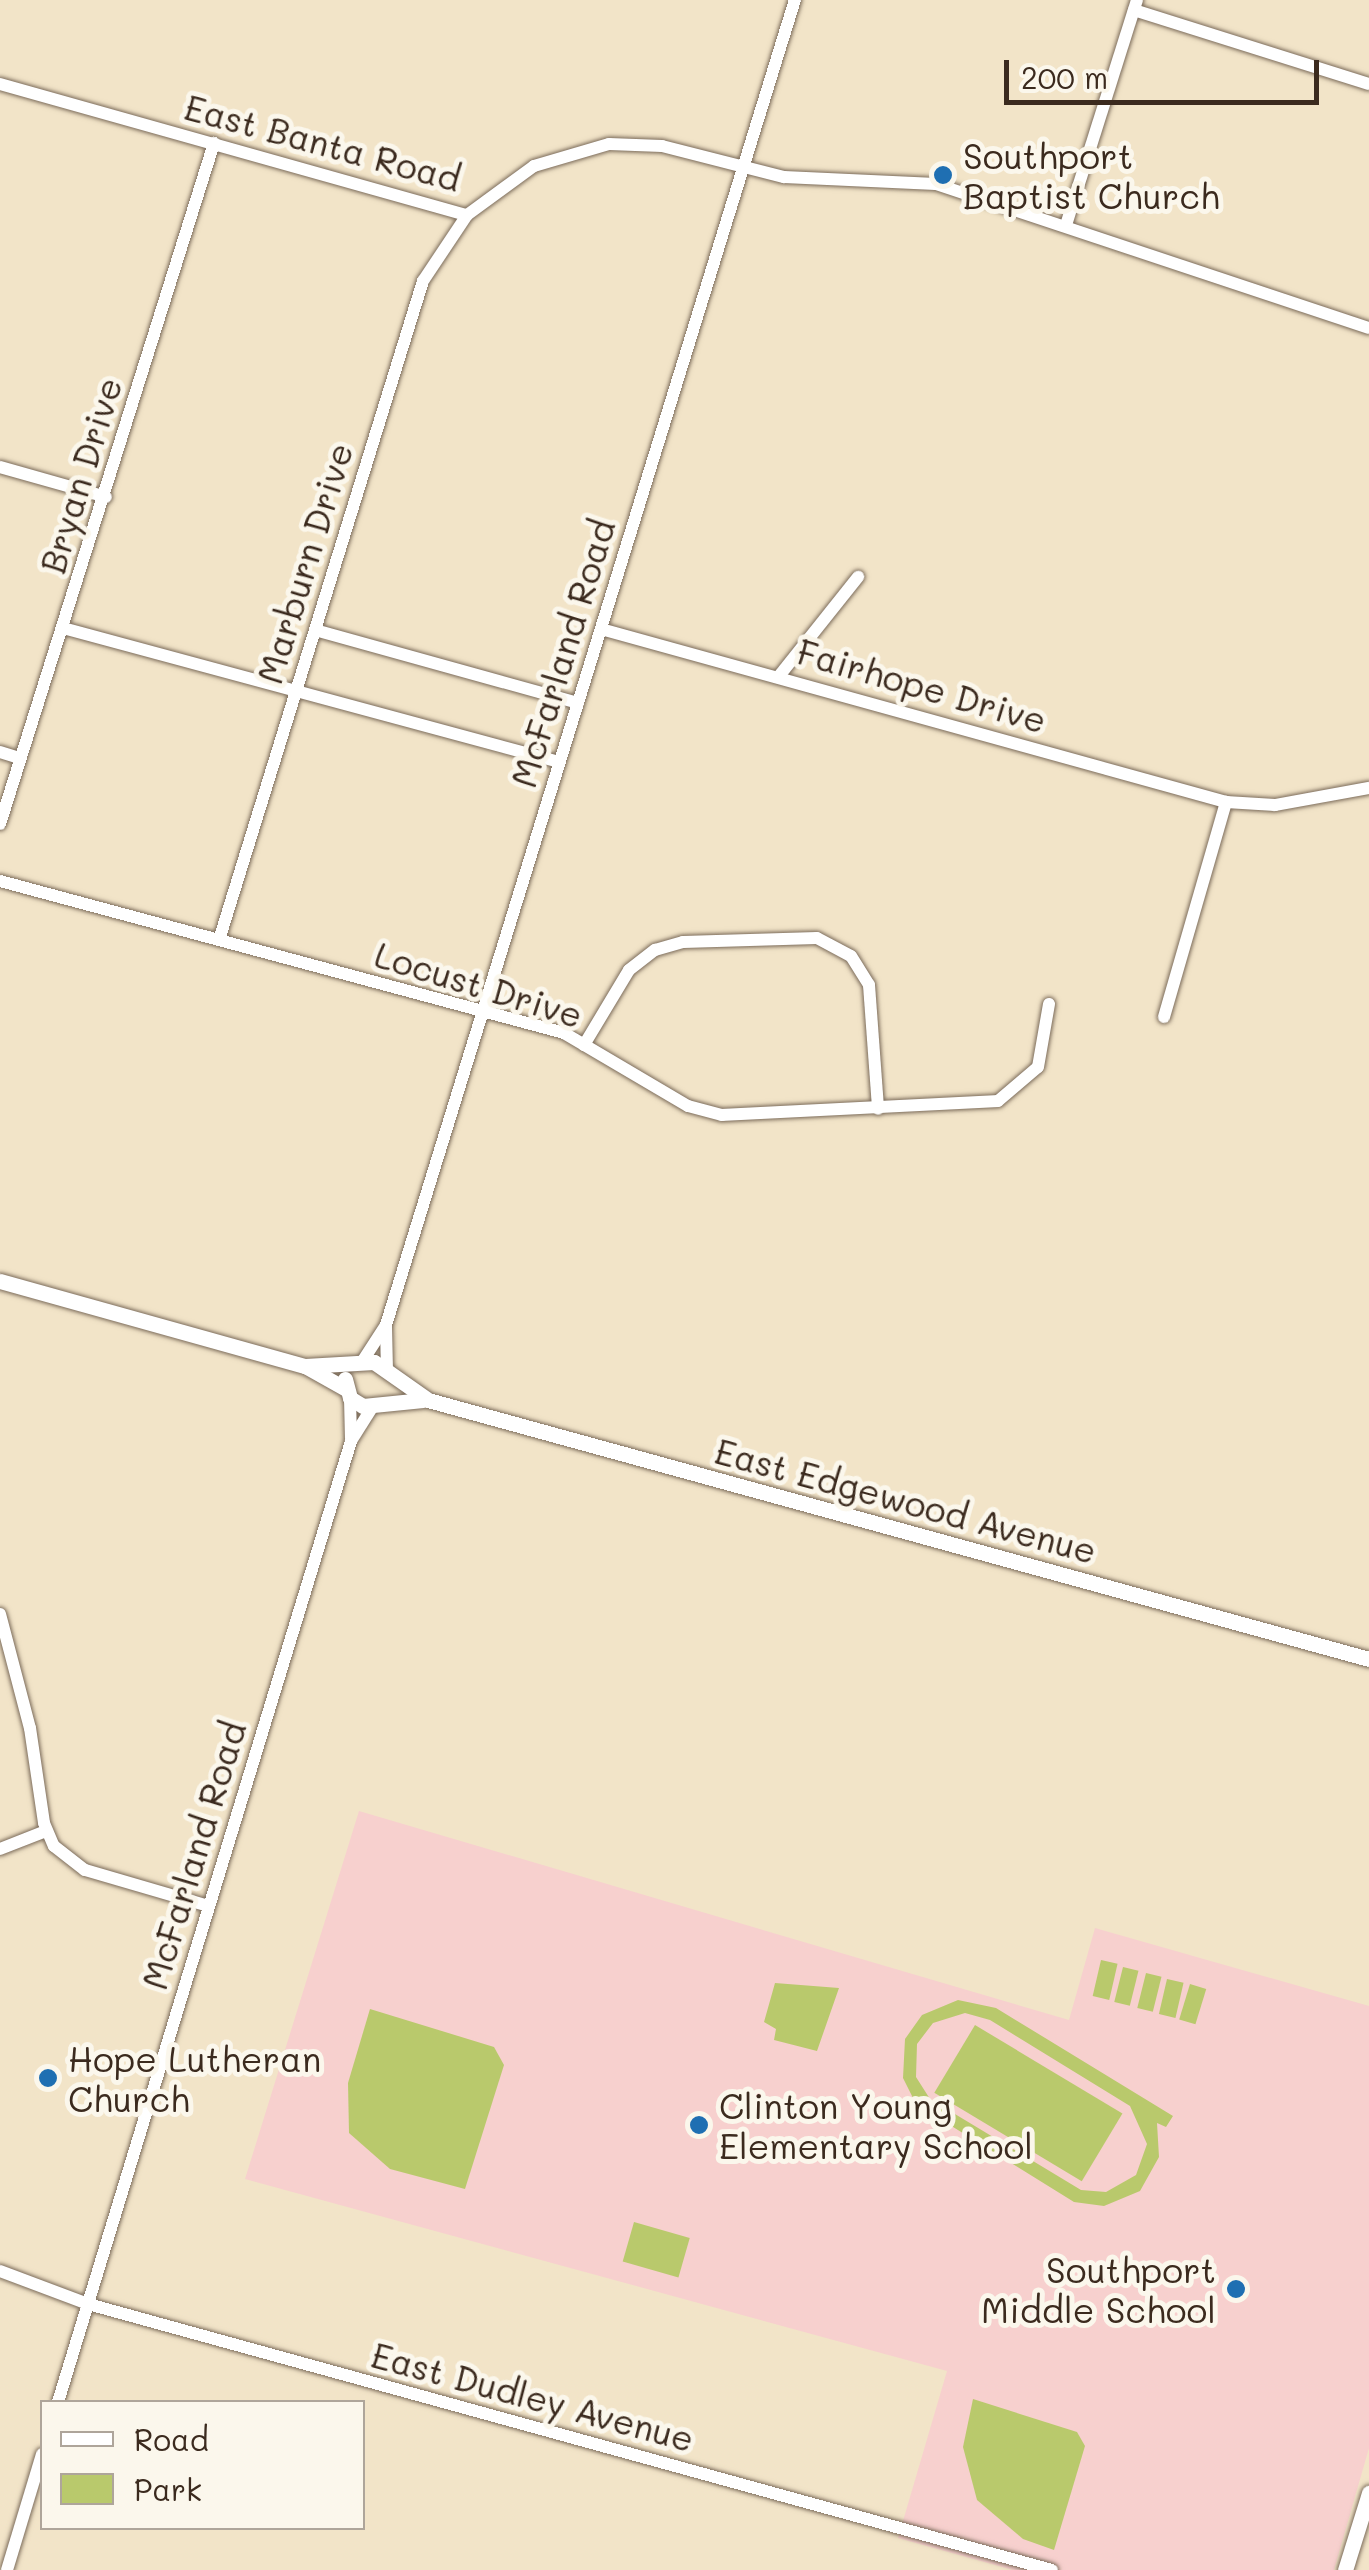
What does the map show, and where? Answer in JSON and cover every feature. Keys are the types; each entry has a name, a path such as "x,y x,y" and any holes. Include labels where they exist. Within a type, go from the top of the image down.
{"main road":[{"name":"East Edgewood Avenue","path":"0,1281 306,1366 348,1394 377,1405 428,1400"},
{"name":"East Edgewood Avenue","path":"306,1366 359,1363 388,1374 428,1400 1369,1659"},
{"path":"348,1394 359,1363"},
{"path":"377,1405 388,1374"},
{"path":"1346,2570 1369,2493"}],"street":[{"name":"McFarland Road","path":"359,1363 386,1324 795,0"},
{"path":"1066,225 1135,5 1369,84"},
{"name":"East Banta Road","path":"0,84 467,215 526,171 594,146 662,146 799,178 936,184 1369,328"},
{"name":"Bryan Drive","path":"0,824 106,497 214,143"},
{"name":"Marburn Drive","path":"219,940 422,282 467,215"},
{"path":"0,467 106,497"},
{"path":"779,676 858,577"},
{"path":"63,628 560,762"},
{"name":"Fairhope Drive","path":"601,628 1226,802 1275,805 1369,788"},
{"path":"315,630 578,703"},
{"path":"0,752 20,758"},
{"path":"1164,1016 1226,802"},
{"name":"Locust Drive","path":"0,881 482,1012 584,1045 707,1112 988,1104 1012,1094 1040,1062 1049,1004"},
{"path":"584,1045 629,970 655,950 683,942 817,938 851,956 869,985 878,1109"},
{"name":"McFarland Road","path":"386,1324 388,1374"},
{"name":"McFarland Road","path":"348,1394 351,1441"},
{"name":"McFarland Road","path":"59,2400 351,1441 377,1405"},
{"path":"0,1614 30,1728 46,1831 62,1856 85,1870 208,1906"},
{"path":"0,1850 46,1831"},
{"name":"East Dudley Avenue","path":"0,2271 88,2304 1052,2570"},
{"path":"7,2570 40,2461"}],"shaded area":[{"path":"359,1811 1069,2020 1095,1928 1369,2006 1369,2448 1334,2570 1013,2570 898,2538 947,2371 245,2179"}],"green space":[{"path":"1101,1960 1118,1964 1109,2000 1093,1996"},
{"path":"1123,1967 1139,1971 1130,2006 1114,2002"},
{"path":"1146,1973 1162,1977 1153,2012 1137,2008"},
{"path":"1167,1979 1184,1983 1175,2018 1159,2014"},
{"path":"775,1983 839,1988 817,2051 774,2040 776,2029 764,2022"},
{"path":"1190,1984 1206,1989 1195,2024 1179,2019"},
{"path":"958,2000 996,2008 1173,2116 1166,2127 1157,2123 1159,2157 1140,2191 1104,2206 1074,2202 916,2104 903,2078 905,2039 922,2015","holes":["965,2013 990,2020 1130,2106 1147,2144 1136,2175 1106,2192 1081,2190 930,2099 916,2077 917,2044 933,2023"]},
{"path":"370,2009 494,2047 504,2065 465,2189 390,2169 349,2133 348,2083"},
{"path":"975,2025 1122,2114 1082,2181 934,2093"},
{"path":"634,2222 690,2238 678,2277 623,2261"},
{"path":"973,2399 1077,2432 1085,2446 1054,2550 1023,2539 977,2500 963,2447"}],"place":[{"name":"Southport Baptist Church","path":"943,175"},
{"name":"Hope Lutheran Church","path":"48,2078"},
{"name":"Clinton Young Elementary School","path":"699,2125"},
{"name":"Southport Middle School","path":"1236,2289"}]}
